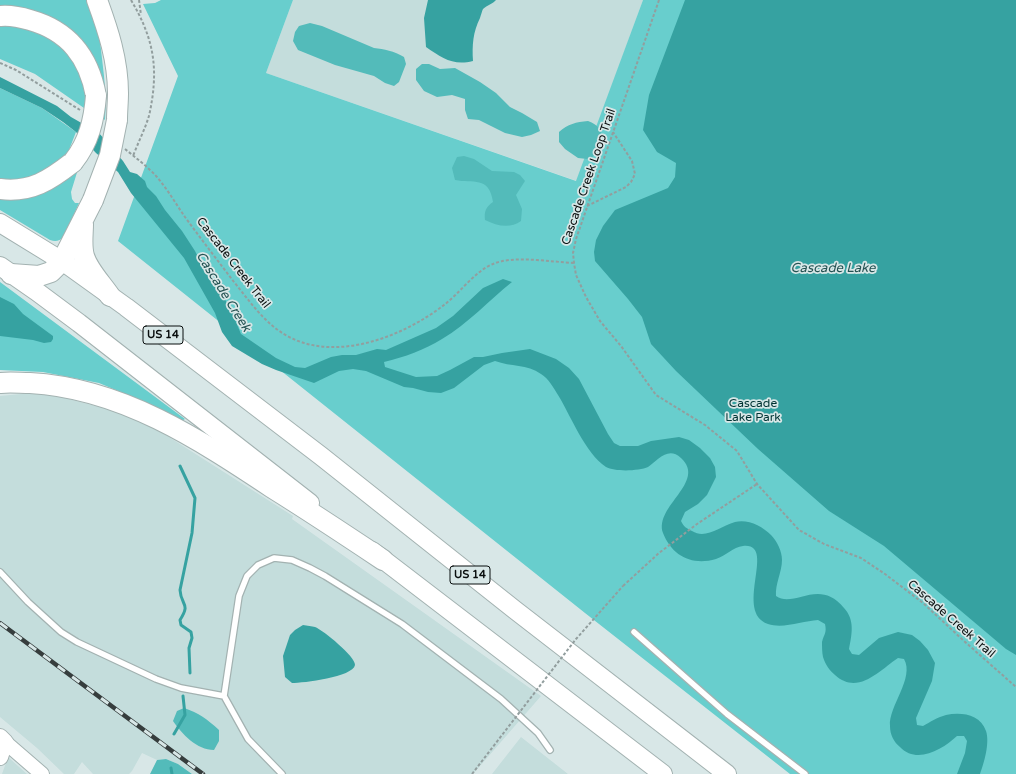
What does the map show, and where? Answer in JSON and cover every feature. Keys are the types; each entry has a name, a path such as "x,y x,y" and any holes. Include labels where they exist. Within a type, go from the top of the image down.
{"highway":[{"name":"US 14","path":"97,0 108,31 116,64 118,93 116,120 110,155 93,200 83,221 83,245 84,257 110,296 321,456 726,774"},
{"path":"0,16 20,17 51,28 65,36 82,56 94,83 96,96 94,118 90,131 74,162 43,183 24,190 0,190"},
{"path":"6,270 39,276 51,272 62,261 83,221"},
{"path":"0,223 62,261 110,296"},
{"path":"6,270 79,323 383,560 663,774"},
{"path":"0,383 30,383 62,386 90,392 142,411 196,440 247,471 383,560"}],"main road":[{"path":"0,757 3,740"}],"street":[{"path":"3,740 42,774"}],"lane":[{"path":"282,774 248,738 224,696 239,596 247,576 258,565 274,558 292,560 325,576 402,624 501,698 538,733 550,750"},
{"path":"0,572 28,602 61,632 77,642 156,680 181,688 224,696"},
{"path":"634,632 727,714 805,774"}],"path":[{"path":"131,0 141,17 152,49 154,68 154,84 149,118 132,156"},
{"path":"139,0 141,17"},
{"name":"Cascade Creek Loop Trail","path":"659,0 576,239 573,253 576,275 586,297 600,321 621,346 656,395 705,425 737,451 757,484"},
{"path":"0,63 16,70 84,113"},
{"path":"587,206 626,187 631,182 635,174 632,161 613,132"},
{"name":"Cascade Creek Trail","path":"122,146 157,177 256,310 275,328 295,341 337,348 366,343 398,333 427,318 445,304 480,272 492,264 515,259 574,263"},
{"path":"472,774 576,639 623,586 659,553 697,524 757,484"},
{"name":"Cascade Creek Trail","path":"757,484 800,530 824,544 861,558 885,574 923,603 975,652 1016,687"}],"shaded area":[{"path":"293,0 643,0 577,181 266,73"},
{"path":"310,23 322,26 374,48 396,53 404,57 406,64 399,82 394,86 385,83 374,76 335,65 298,50 293,41 295,32 299,26"},
{"path":"422,64 429,64 440,69 455,68 480,82 496,93 510,107 537,122 540,131 522,137 505,133 479,120 468,119 465,110 465,99 452,95 437,97 424,91 416,80 416,69"},
{"path":"588,121 595,124 599,128 602,136 601,141 593,157 587,159 578,158 565,149 559,142 559,132 572,124"},
{"path":"464,156 474,159 492,171 514,172 520,175 525,181 516,195 522,209 521,221 517,224 503,226 485,220 486,210 493,202 488,188 479,182 455,180 452,168 457,157"},
{"path":"42,392 111,410 150,425 293,516 292,519 541,696 473,774 192,774 178,764 166,759 157,760 142,753 129,774 93,774 82,762 74,774 64,774 37,748 0,717 0,396"},
{"path":"184,708 203,717 219,730 219,741 214,750 202,747 190,740 173,721 177,711"},
{"path":"521,737 568,774 492,774"},
{"path":"8,757 27,774 2,774"},
{"path":"166,759 178,764 192,774 150,774 157,760"}],"green space":[{"path":"0,0 90,0 97,15 106,100 105,120 100,116 75,36 0,13"},
{"name":"Cascade Lake Park","path":"161,0 293,0 266,73 576,181 643,0 1016,0 1016,774 790,774 585,613 118,241 178,76 143,4 155,3"},
{"path":"0,24 26,26 60,43 78,64 87,96 84,108 35,74 0,59"},
{"path":"0,88 42,108 76,132 69,150 61,162 30,179 0,181"},
{"path":"79,166 71,192 72,199 75,203 79,203 64,237 61,239 56,241 50,240 0,210 0,196"},
{"path":"0,282 185,419 178,423 142,401 99,383 43,372 0,370"}],"water":[{"path":"428,0 496,0 482,11 474,34 473,61 454,62 443,58 426,47 424,18"},
{"name":"Cascade Lake","path":"685,0 1016,0 1016,655 1006,649 884,546 829,511 758,449 676,371 651,344 642,317 595,261 594,252 596,240 603,226 615,210 668,188 675,177 676,163 657,152 643,130 649,95"},
{"path":"0,77 57,106 71,117 99,133 123,161 130,172 137,174 145,181 147,187 156,196 182,231 195,251 207,275 221,293 231,310 241,334 276,358 295,367 305,368 331,357 356,355 377,349 386,350 436,328 453,316 483,288 503,279 512,282 452,333 421,350 384,362 385,367 416,377 437,376 474,357 483,357 530,349 556,359 569,368 579,379 614,443 620,446 638,446 651,441 679,437 689,440 710,458 715,467 716,477 707,495 698,504 685,512 681,521 684,526 697,533 703,534 740,521 750,522 767,532 777,543 782,557 776,596 783,599 791,599 816,594 825,595 835,599 850,617 852,633 849,649 852,654 859,655 879,638 898,632 912,635 920,641 928,650 935,663 932,681 916,718 917,725 923,726 940,717 952,714 964,714 979,721 983,725 987,736 985,759 980,774 957,774 965,753 967,741 964,736 957,736 945,746 922,755 914,755 907,752 894,741 890,729 890,718 904,684 906,667 904,659 898,658 876,674 860,682 852,683 844,681 831,671 826,665 823,657 822,642 826,627 825,624 818,620 780,626 768,624 758,617 754,606 757,555 753,548 743,546 739,547 720,558 707,561 691,560 677,553 667,541 663,533 662,523 666,513 688,476 687,467 681,458 672,453 663,455 648,467 639,469 621,470 606,467 598,461 585,444 551,383 536,371 525,367 495,361 484,365 454,388 441,393 404,387 366,371 353,369 339,371 314,383 262,364 232,346 222,332 215,313 184,258 131,193 118,172 96,153 76,132 63,122 42,108 0,88"},
{"path":"0,297 14,304 23,314 53,336 51,342 44,343 33,340 0,336"},
{"path":"303,625 319,629 338,644 354,661 355,665 352,669 337,676 306,682 292,683 285,677 283,656 290,635"}],"waterway":[{"path":"180,466 195,498 192,533 180,590 185,607 180,620 181,625 191,632 192,638 189,648 190,673"},
{"path":"174,734 185,715 183,696"},
{"path":"171,768 172,774"}],"railway":[{"path":"0,623 203,774"}],"water label":[{"name":"Cascade Creek","path":"223,292"}]}
